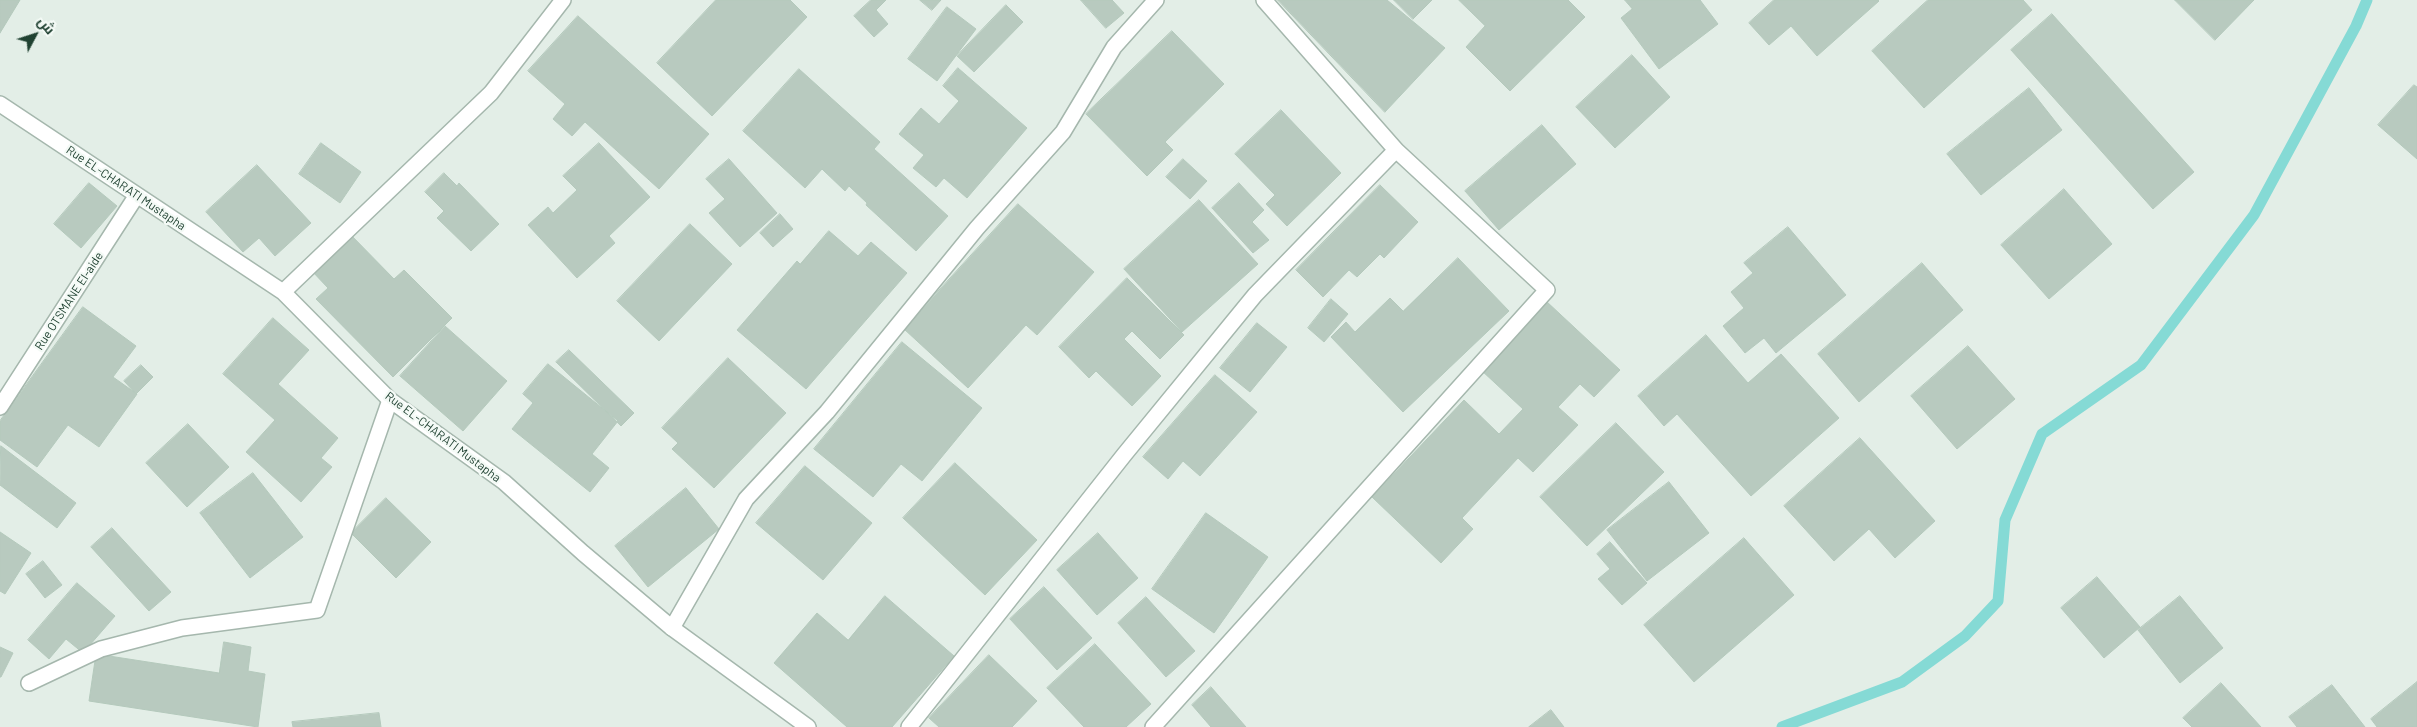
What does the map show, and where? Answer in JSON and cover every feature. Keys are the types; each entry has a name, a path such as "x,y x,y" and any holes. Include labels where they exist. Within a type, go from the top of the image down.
{"street":[{"path":"283,292 491,93 563,0"},
{"path":"672,628 746,499 827,412 977,228 1063,132 1114,46 1156,0"},
{"path":"1153,727 1547,290 1396,150 1264,0"},
{"name":"Rue EL-CHARATI Mustapha","path":"0,104 283,292 390,400 504,482 583,553 672,628 808,727"},
{"path":"909,727 1124,454 1255,295 1396,150"},
{"name":"Rue OTSMANE El-aide","path":"0,407 137,195"},
{"path":"30,683 101,649 173,630 317,610 390,400"}],"building":[{"path":"0,0 20,0 0,33"},
{"path":"716,0 790,0 807,17 712,116 657,63"},
{"path":"871,0 886,0 876,10 888,24 874,37 854,16"},
{"path":"920,0 941,0 932,10"},
{"path":"1081,0 1112,0 1124,13 1106,28"},
{"path":"1278,0 1387,0 1445,48 1385,112"},
{"path":"1394,0 1432,0 1413,19"},
{"path":"1459,0 1568,0 1585,17 1510,91 1466,47 1485,26"},
{"path":"1625,0 1700,0 1718,24 1659,69 1621,18 1632,9"},
{"path":"1774,0 1879,1 1817,56 1791,26 1769,45 1749,23"},
{"path":"1928,0 2023,0 2032,10 1924,108 1872,51"},
{"path":"2175,0 2254,0 2215,40"},
{"path":"1006,5 1023,22 974,72 957,56"},
{"path":"947,7 976,29 937,81 908,59"},
{"path":"2052,14 2194,172 2153,209 2011,50"},
{"path":"578,16 709,134 659,189 585,122 572,136 553,119 565,104 528,71"},
{"path":"1172,31 1224,84 1165,142 1173,150 1147,176 1086,114"},
{"path":"1632,55 1670,97 1615,148 1576,107"},
{"path":"958,68 1027,128 967,198 944,178 936,187 913,168 924,155 899,134 921,108 939,124 959,101 943,86"},
{"path":"799,69 880,142 874,149 948,216 916,251 866,205 867,203 849,186 845,191 822,169 805,188 743,131"},
{"path":"2414,85 2417,87 2417,159 2378,125"},
{"path":"2029,88 2062,130 1981,195 1947,154"},
{"path":"1281,110 1341,173 1287,226 1266,204 1275,195 1235,154"},
{"path":"1542,125 1576,164 1499,230 1465,191"},
{"path":"321,143 361,172 340,203 299,174"},
{"path":"599,143 650,197 609,236 615,243 577,278 528,225 548,207 553,213 577,190 563,176"},
{"path":"729,159 777,213 740,247 709,213 725,199 706,179"},
{"path":"1183,159 1207,181 1190,199 1166,177"},
{"path":"257,165 311,223 275,256 259,238 243,252 206,212"},
{"path":"444,173 457,186 459,183 499,224 471,251 437,218 444,211 425,192"},
{"path":"89,183 117,206 81,248 54,224"},
{"path":"1239,183 1264,210 1252,222 1269,240 1253,253 1212,208"},
{"path":"1380,185 1418,222 1384,258 1380,254 1357,277 1349,270 1323,297 1296,270"},
{"path":"2064,189 2112,244 2049,299 2001,245"},
{"path":"1199,200 1258,264 1182,332 1124,269"},
{"path":"1018,204 1094,272 1037,335 1026,325 968,388 904,329"},
{"path":"780,214 793,229 773,247 760,233"},
{"path":"690,224 732,264 659,341 617,301"},
{"path":"1788,227 1846,295 1776,353 1764,338 1745,353 1723,326 1744,308 1731,292 1753,273 1744,263"},
{"path":"829,231 858,256 871,242 907,273 806,389 737,330 797,261 800,264"},
{"path":"348,232 394,279 404,270 452,318 393,377 316,299 328,288 311,270"},
{"path":"1458,258 1509,311 1403,412 1331,337 1346,322 1355,332 1390,298 1403,311"},
{"path":"1922,263 1963,310 1859,402 1818,354"},
{"path":"1127,278 1184,335 1160,359 1132,331 1124,339 1161,376 1132,406 1096,371 1089,378 1059,347"},
{"path":"1331,299 1348,314 1324,342 1308,328"},
{"path":"1546,301 1620,370 1594,397 1580,384 1558,407 1578,425 1533,472 1518,458 1462,518 1473,529 1441,563 1372,497 1464,400 1499,434 1523,409 1481,370"},
{"path":"83,307 136,346 113,377 137,394 99,447 68,425 37,467 0,440 0,421"},
{"path":"273,318 309,350 278,384 338,438 321,458 332,467 301,502 246,452 275,420 223,374"},
{"path":"1257,323 1287,347 1250,392 1220,368"},
{"path":"445,326 507,381 463,431 400,376"},
{"path":"1706,335 1748,383 1781,354 1839,418 1751,496 1677,414 1664,426 1638,396"},
{"path":"902,342 982,408 922,481 901,464 873,497 814,449"},
{"path":"1968,346 2015,399 1957,449 1911,396"},
{"path":"569,350 634,413 621,426 556,362"},
{"path":"728,358 786,413 714,488 672,449 678,443 662,428"},
{"path":"548,364 618,421 592,454 609,468 590,492 512,429 533,403 523,394"},
{"path":"141,365 153,377 136,394 124,381"},
{"path":"1215,375 1257,412 1200,476 1183,461 1168,479 1143,457"},
{"path":"1616,423 1664,472 1587,546 1540,497"},
{"path":"188,424 229,467 187,507 146,463"},
{"path":"1860,438 1935,521 1895,558 1869,529 1834,561 1784,506"},
{"path":"1,446 76,503 57,528 0,485"},
{"path":"955,463 1037,540 985,595 903,518"},
{"path":"805,466 872,523 823,580 756,523"},
{"path":"253,473 303,537 250,578 200,513"},
{"path":"1669,482 1709,533 1647,581 1607,530"},
{"path":"686,488 719,529 648,587 615,546"},
{"path":"386,498 431,542 396,578 351,533"},
{"path":"1206,513 1268,557 1214,633 1152,589"},
{"path":"112,528 171,592 149,611 91,547"},
{"path":"0,532 31,553 5,594 0,591"},
{"path":"1098,533 1138,578 1097,615 1057,570"},
{"path":"1744,538 1794,595 1694,682 1644,625"},
{"path":"1610,542 1647,583 1622,605 1598,579 1610,569 1597,554"},
{"path":"43,561 62,585 45,598 26,574"},
{"path":"2097,577 2140,627 2104,658 2061,608"},
{"path":"77,583 115,616 83,653 66,639 49,659 28,640"},
{"path":"1044,587 1092,638 1057,670 1010,619"},
{"path":"885,596 954,656 892,727 847,727 774,663 817,613 848,640"},
{"path":"2180,596 2223,648 2180,683 2138,630"},
{"path":"1146,597 1195,651 1166,677 1118,623"},
{"path":"224,642 251,647 248,671 265,674 258,727 89,701 96,654 219,673"},
{"path":"1095,644 1151,704 1126,727 1084,727 1047,688"},
{"path":"0,647 13,653 1,677 0,677"},
{"path":"989,655 1037,701 1012,727 939,727 929,718"},
{"path":"2417,682 2417,727 2377,727 2371,719"},
{"path":"2221,683 2261,727 2192,727 2183,718"},
{"path":"2332,685 2365,727 2297,727 2289,717"},
{"path":"1211,687 1246,727 1211,727 1192,705"},
{"path":"1551,710 1564,727 1529,727"},
{"path":"379,713 381,727 293,727 292,722"}],"waterway":[{"path":"1782,727 1902,682 1965,636 1998,601 2005,520 2042,434 2141,365 2254,215 2356,26 2367,0"}]}
